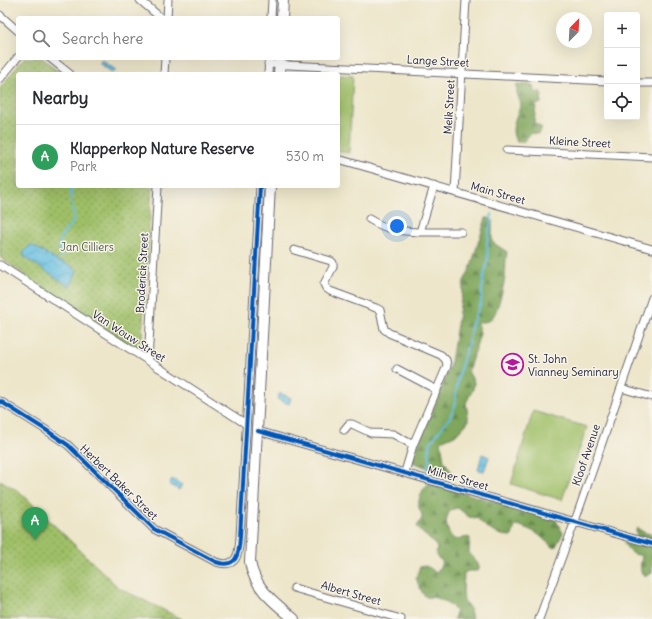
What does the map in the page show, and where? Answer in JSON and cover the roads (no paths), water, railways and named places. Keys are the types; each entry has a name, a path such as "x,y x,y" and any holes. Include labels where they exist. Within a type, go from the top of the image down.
{"main road":[{"path":"282,16 283,0"},
{"path":"270,188 250,562 252,574 259,586 266,595 294,619"}],"street":[{"path":"140,0 159,16"},
{"path":"167,16 168,0"},
{"path":"271,16 272,0"},
{"name":"Melk Street","path":"455,192 466,0"},
{"path":"0,15 16,29"},
{"path":"0,79 16,59"},
{"path":"52,60 68,72"},
{"path":"164,72 165,60"},
{"path":"268,61 268,72"},
{"name":"Lange Street","path":"268,61 279,65 604,81"},
{"path":"640,83 652,84"},
{"name":"Kleine Street","path":"507,150 652,157"},
{"name":"Main Street","path":"340,160 652,249"},
{"path":"420,232 434,186"},
{"name":"Broderick Street","path":"148,361 158,188"},
{"path":"246,424 260,188"},
{"path":"369,219 382,227 396,231 461,232"},
{"path":"294,250 331,261 333,263 333,267 324,284 330,291 380,310 384,329 389,333 441,355 446,360 447,366 413,445 405,472"},
{"name":"Van Wouw Street","path":"0,265 246,424"},
{"name":"Kloof Avenue","path":"539,619 575,521 652,298"},
{"path":"397,369 437,390"},
{"path":"621,388 652,397"},
{"path":"248,394 260,394"},
{"name":"Herbert Baker Street","path":"0,401 68,445 154,529 216,562 226,564 237,558 239,550 246,424"},
{"path":"344,430 349,424 352,424 376,434 393,434 413,445"},
{"name":"Milner Street","path":"258,431 652,544"},
{"name":"Albert Street","path":"294,588 401,619"}],"water":[{"path":"102,60 116,70 112,72 99,63"},
{"path":"31,245 58,261 70,265 77,271 70,287 24,257 24,251"},
{"path":"280,393 291,398 289,404 277,399"},
{"path":"482,454 489,457 484,471 478,470"},
{"path":"172,479 182,485 179,490 169,484"}],"waterway":[{"path":"62,258 59,250 60,240 65,231 71,226 74,217 71,200 71,188"},
{"path":"427,469 430,461 429,452 431,442 450,417 455,406 461,366 472,324 481,303 483,279 488,259 487,243 492,214"}],"place":[{"name":"St. John Vianney Seminary","path":"512,365"},
{"name":"Klapperkop Nature Reserve","path":"35,540"}],"park label":[{"name":"Jan Cilliers","path":"87,247"}]}
